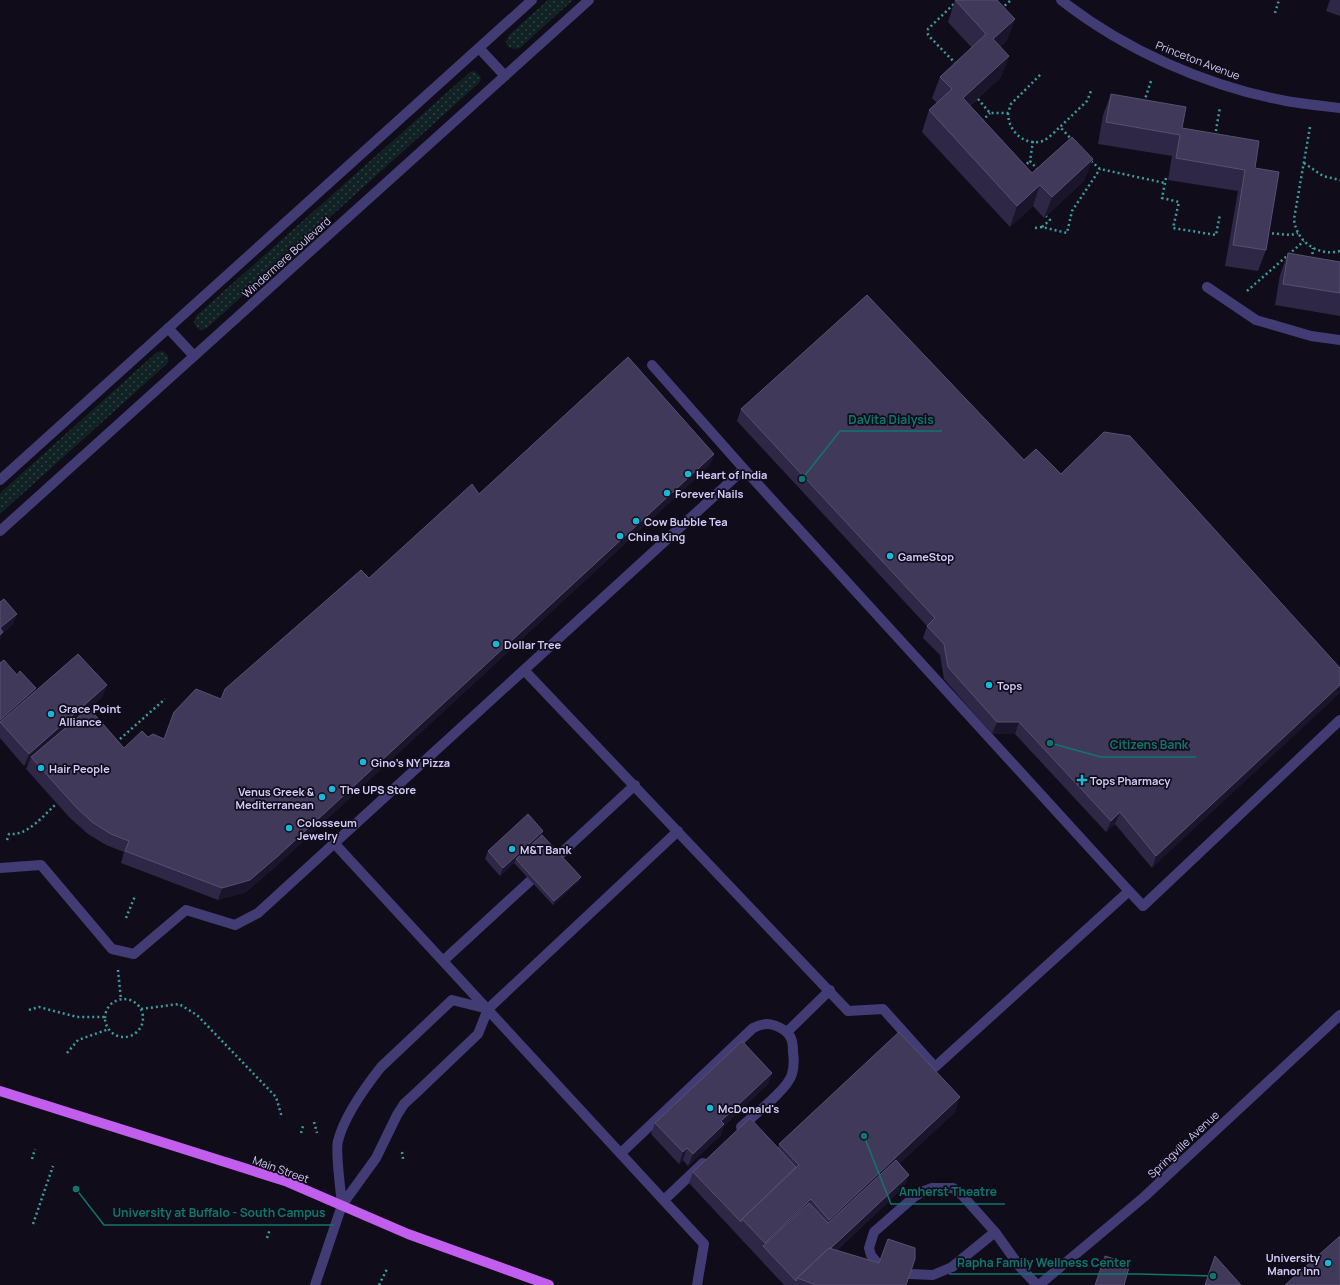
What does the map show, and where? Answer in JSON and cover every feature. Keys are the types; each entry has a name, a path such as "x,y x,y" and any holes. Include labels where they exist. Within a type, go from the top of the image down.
{"main road":[{"name":"Main Street","path":"0,1091 285,1181 408,1234 549,1285"}],"street":[{"path":"0,480 532,0"},
{"name":"Windermere Boulevard","path":"0,531 589,0"},
{"name":"Princeton Avenue","path":"1061,0 1076,12 1124,42 1176,67 1230,87 1286,101 1340,108"},
{"path":"478,48 505,76"},
{"path":"1207,287 1256,320 1311,336 1340,340"},
{"path":"168,328 194,356"},
{"path":"652,365 744,469 1143,906 1340,720"},
{"path":"0,868 41,865 112,949 134,954 186,910 235,925 258,913 744,469"},
{"path":"524,670 830,990 848,1011 883,1009 936,1067 1129,890"},
{"path":"557,857 634,785"},
{"path":"315,1285 342,1205 376,1158 404,1104 478,1034 488,1009 678,832"},
{"path":"334,843 704,1244 698,1285"},
{"path":"443,961 530,881"},
{"path":"787,1032 830,990"},
{"path":"342,1205 338,1142 353,1108 372,1078 452,1000 488,1009"},
{"name":"Springville Avenue","path":"1038,1285 1144,1196 1340,1015"},
{"path":"621,1153 753,1028 764,1022 776,1025 787,1032 793,1040 794,1062 792,1074 788,1084 731,1136"},
{"path":"664,1200 709,1158"},
{"path":"878,1264 871,1255 869,1248 874,1232 914,1197 924,1191 932,1188 953,1188 962,1195 996,1232 1020,1267 1038,1285"},
{"path":"910,1274 933,1275 952,1267 996,1232"}],"path":[{"path":"958,0 932,23 928,28 928,35 958,66"},
{"path":"1000,10 1011,0"},
{"path":"1275,13 1279,0"},
{"path":"1042,73 1011,104 1008,112 1011,127 1014,132 1025,140 1033,141 1045,139 1087,101 1091,91"},
{"path":"1144,104 1151,81"},
{"path":"978,99 990,113"},
{"path":"1214,142 1220,107"},
{"path":"979,123 990,113 1008,112"},
{"path":"1060,127 1075,143"},
{"path":"1310,127 1294,220 1298,233 1304,241 1313,248 1332,253 1340,251"},
{"path":"1020,170 1030,161 1033,141"},
{"path":"1090,159 1100,170 1165,182"},
{"path":"1030,161 1044,177"},
{"path":"1304,163 1323,176 1340,180"},
{"path":"1035,228 1042,227 1068,233 1072,211 1100,170"},
{"path":"1166,178 1162,198 1179,202 1173,228 1216,235 1220,214"},
{"path":"1042,227 1050,220 1046,216"},
{"path":"1265,233 1291,235 1298,233"},
{"path":"1247,292 1304,241"},
{"path":"1312,260 1313,248"},
{"path":"120,739 165,699"},
{"path":"7,840 9,834 16,835 24,833 55,806"},
{"path":"126,918 135,896"},
{"path":"118,970 121,1000"},
{"path":"121,1000 131,1001 140,1009 143,1021 136,1032 131,1035 119,1036 109,1029 106,1018 109,1006 121,1000"},
{"path":"140,1009 179,1004 197,1015 276,1097 281,1114 280,1118"},
{"path":"29,1010 39,1007 78,1017 106,1018"},
{"path":"67,1053 78,1040 109,1029"},
{"path":"314,1122 317,1133"},
{"path":"301,1133 303,1126"},
{"path":"32,1159 35,1149"},
{"path":"33,1224 53,1166"},
{"path":"267,1238 270,1229"},
{"path":"379,1285 387,1269"}],"shaded area":[{"path":"548,0 573,0 520,48 514,49 508,47 506,41 509,35"},
{"path":"474,71 481,77 479,83 207,328 201,330 196,327 194,322 196,316 470,72"},
{"path":"162,351 168,356 168,363 0,514 0,493 157,352"}],"building":[{"path":"955,0 997,0 1015,19 993,39 1009,56 963,98 1032,173 1072,137 1093,159 1052,197 1040,185 1017,206 929,110 952,89 940,77 986,34"},
{"path":"1111,94 1186,107 1182,128 1259,141 1255,168 1279,172 1266,250 1233,245 1245,170 1176,158 1180,135 1106,122"},
{"path":"1288,253 1340,262 1340,293 1283,284"},
{"path":"867,295 1024,460 1036,449 1061,474 1104,432 1130,436 1340,668 1340,685 1156,856 1120,812 1111,821 1019,722 997,722 948,667 944,644 927,626 935,618 741,409"},
{"path":"628,357 714,454 278,856 250,880 222,888 125,851 129,841 111,834 92,822 75,806 31,757 89,708 124,748 142,731 148,737 153,734 164,739 174,712 196,689 221,699 225,689 361,570 369,578 472,484 479,494"},
{"path":"4,599 17,614 0,628 0,602"},
{"path":"0,628 3,632 0,635"},
{"name":"Grace Point Alliance","path":"78,654 107,685 29,754 0,722"},
{"path":"4,660 17,675 20,671 36,688 0,720 0,663"},
{"name":"M&T Bank","path":"528,814 543,831 503,868 488,851"},
{"path":"542,835 581,877 554,901 516,859"},
{"path":"899,1032 960,1097 829,1220 811,1199 765,1243 742,1219 799,1165 779,1144"},
{"name":"McDonald's","path":"742,1041 772,1073 721,1121 724,1124 693,1154 687,1148 683,1152 655,1123"},
{"path":"750,1118 796,1167 742,1219 741,1222 693,1172"},
{"path":"896,1160 909,1175 797,1278 796,1281 763,1246 809,1203 828,1223"},
{"name":"University Manor Inn","path":"1340,1236 1340,1285 1285,1285"},
{"path":"888,1239 915,1248 915,1259 906,1285 816,1285 797,1278 829,1248 879,1263"},
{"path":"1105,1256 1130,1264 1124,1285 1095,1285"},
{"path":"1215,1256 1241,1285 1205,1285"}],"place":[{"name":"Heart of India","path":"688,474"},
{"name":"DaVita Dialysis","path":"802,479"},
{"name":"Forever Nails","path":"667,493"},
{"name":"Cow Bubble Tea","path":"636,521"},
{"name":"China King","path":"620,536"},
{"name":"GameStop","path":"890,556"},
{"name":"Dollar Tree","path":"496,644"},
{"name":"Tops","path":"989,685"},
{"name":"Grace Point Alliance","path":"51,714"},
{"name":"Citizens Bank","path":"1050,743"},
{"name":"Gino's NY Pizza","path":"363,762"},
{"name":"Hair People","path":"41,768"},
{"name":"Tops Pharmacy","path":"1082,780"},
{"name":"The UPS Store","path":"332,789"},
{"name":"Venus Greek & Mediterranean","path":"322,797"},
{"name":"Colosseum Jewelry","path":"289,828"},
{"name":"M&T Bank","path":"512,849"},
{"name":"McDonald's","path":"710,1108"},
{"name":"Amherst Theatre","path":"864,1136"},
{"name":"University at Buffalo - South Campus","path":"76,1189"},
{"name":"University Manor Inn","path":"1328,1263"},
{"name":"Rapha Family Wellness Center","path":"1213,1276"}]}
